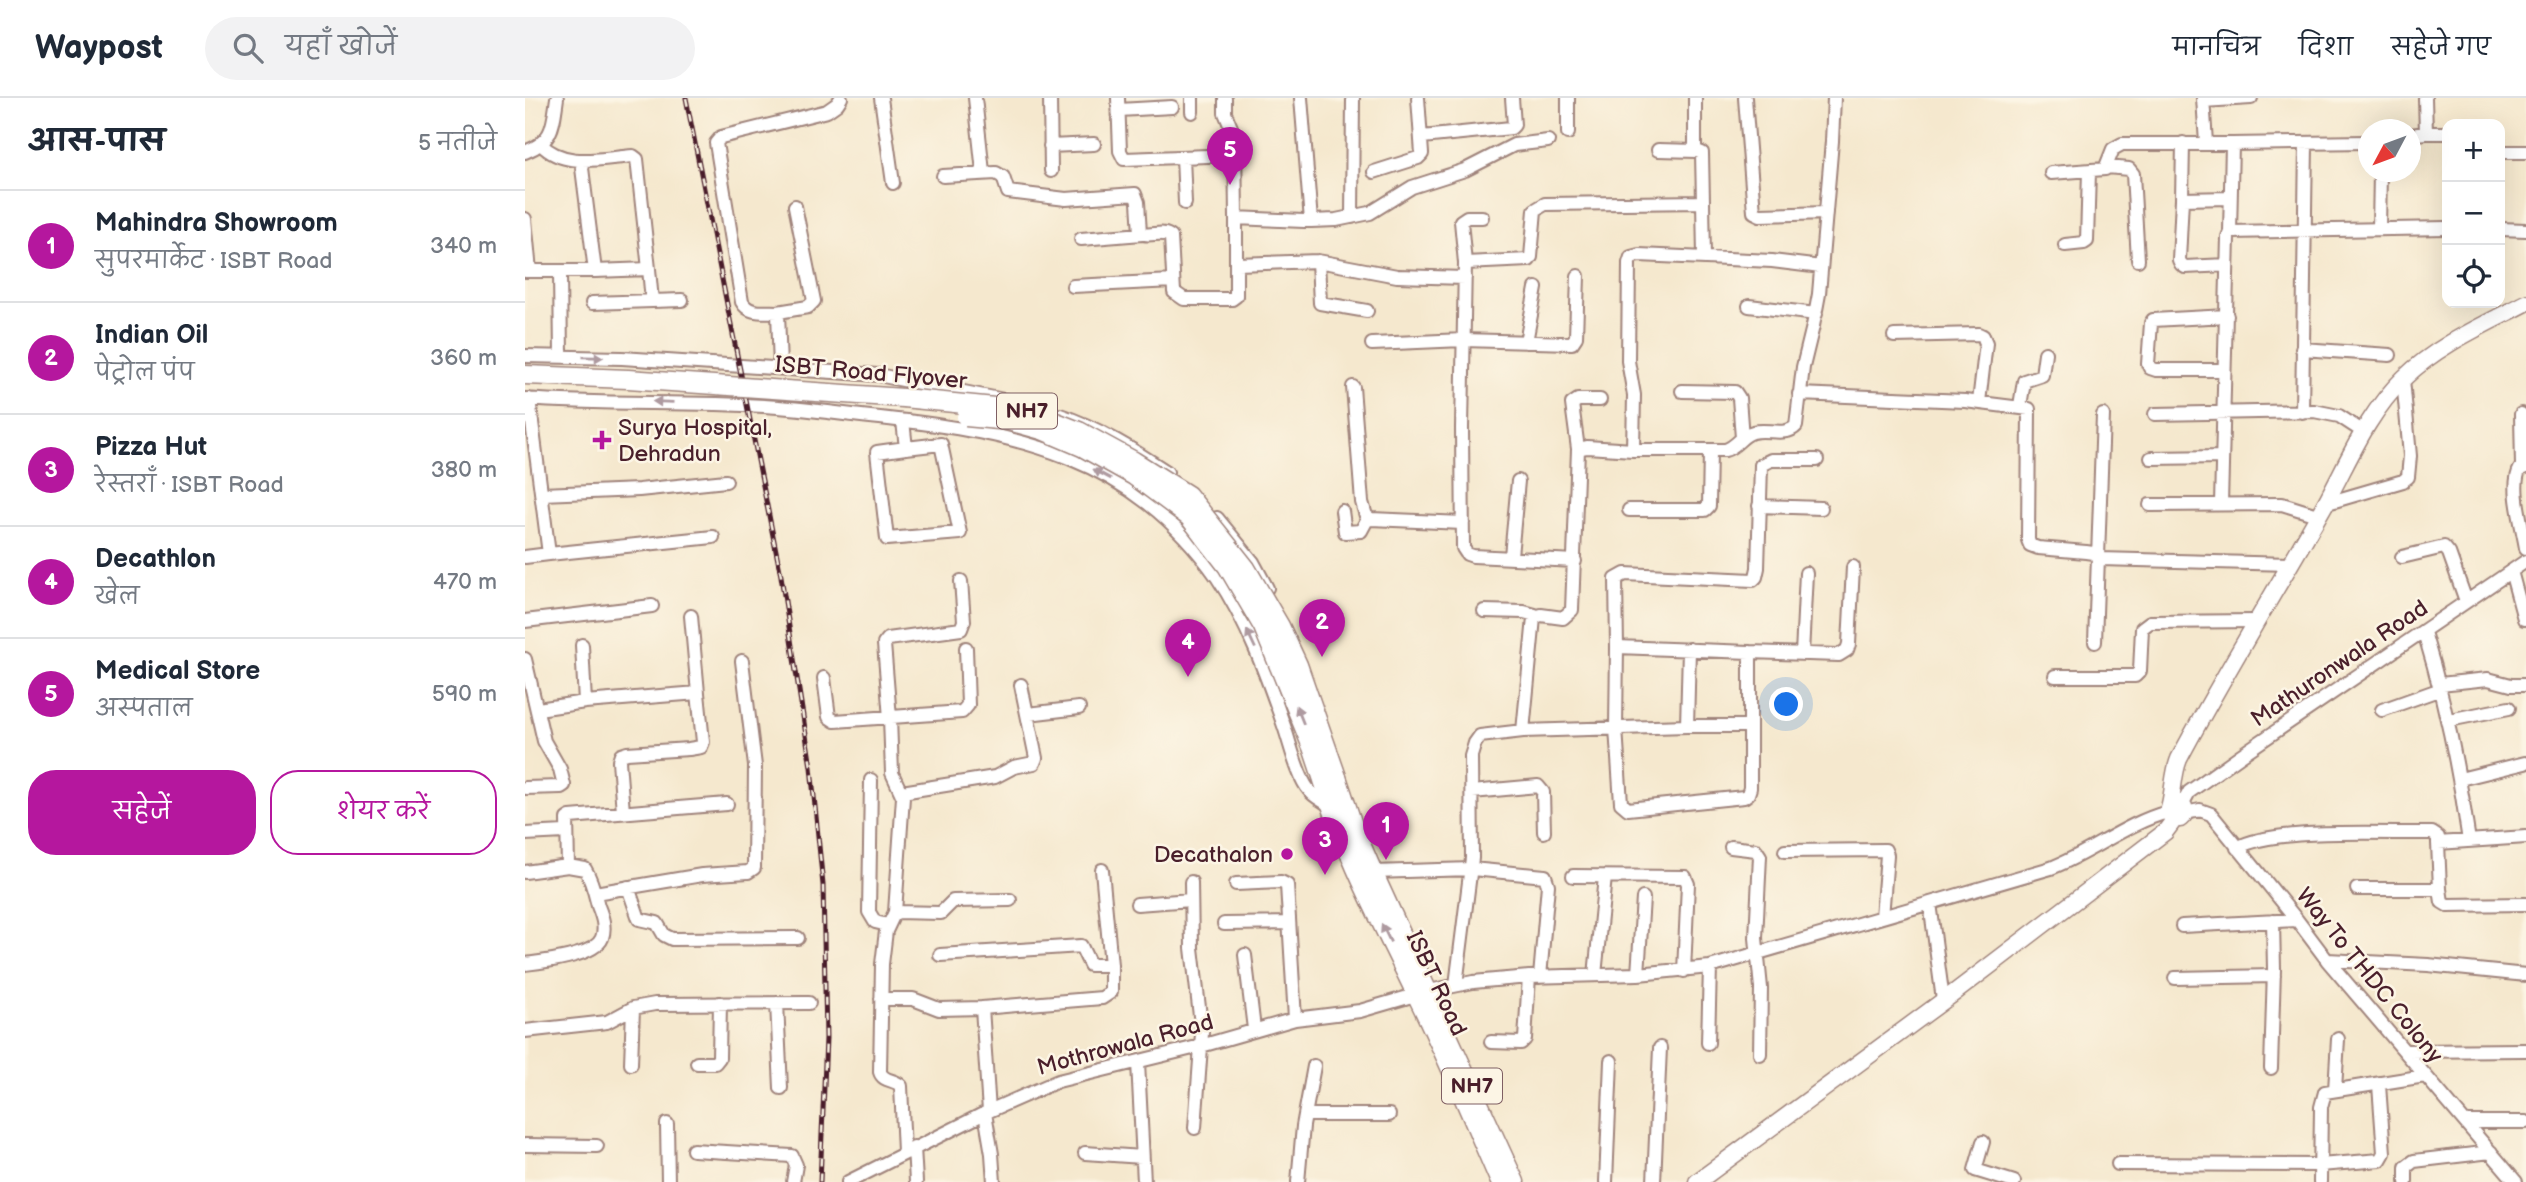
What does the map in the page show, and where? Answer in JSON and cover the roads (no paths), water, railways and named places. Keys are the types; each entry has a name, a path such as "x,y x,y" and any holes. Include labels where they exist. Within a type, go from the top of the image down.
{"highway":[{"name":"ISBT Road Flyover","path":"525,375 669,382 999,407 1026,410 1079,431 1188,495 1246,568 1280,626 1297,665 1333,789"},
{"name":"ISBT Road Flyover","path":"526,394 745,394 1009,421 1042,430 1082,447 1134,475 1189,517 1227,566 1263,626 1333,789"},
{"name":"NH7","path":"1333,789 1373,872"},
{"name":"ISBT Road","path":"1333,789 1366,893 1423,993 1500,1182"},
{"path":"1373,872 1423,993"},
{"name":"NH7","path":"1423,993 1515,1182"}],"main road":[{"path":"1697,1182 2165,832 2176,811 2173,775 2179,759 2321,510 2362,431 2403,379 2457,340 2526,303"}],"street":[{"path":"525,152 541,145 550,132 557,98"},
{"path":"795,206 814,301 808,307 778,312 746,309 741,302 716,143 721,137 827,111 841,98"},
{"path":"881,98 893,183"},
{"path":"975,98 983,172"},
{"path":"1050,98 1051,171"},
{"path":"1192,98 1192,112"},
{"path":"1081,239 1164,233 1171,237 1176,295 1184,299 1232,299 1237,294 1236,155 1234,131 1225,113 1225,98"},
{"path":"1300,98 1311,221"},
{"path":"1352,217 1353,98"},
{"path":"1374,172 1418,158 1423,152 1418,98"},
{"path":"1422,137 1511,128 1514,122 1512,98"},
{"path":"1568,98 1568,133"},
{"path":"1695,98 1695,151"},
{"path":"1745,98 1754,212 1760,215 1826,213"},
{"path":"1578,449 1587,447 1710,451 1731,449 1754,431 1793,430 1797,422 1804,362 1816,314 1833,98"},
{"path":"2206,143 2208,100 2251,98"},
{"path":"2425,98 2426,133"},
{"path":"1172,107 1119,104 1120,151 1124,159 1236,155"},
{"path":"2421,135 2442,133"},
{"path":"1236,218 1311,221 1352,217 1375,211 1412,187 1465,170 1514,145 1548,141"},
{"path":"2107,167 2111,152 2118,145 2358,142"},
{"path":"2182,143 2181,264 2185,267 2228,265"},
{"path":"1050,146 1094,144"},
{"path":"2221,505 2232,144"},
{"path":"2302,411 2306,144"},
{"path":"541,145 557,157 584,161 591,158 633,156 637,159 652,301"},
{"path":"1658,150 1695,151 1700,152 1703,157 1705,257"},
{"path":"2505,152 2526,152"},
{"path":"1183,158 1185,203"},
{"path":"584,161 582,168 595,271"},
{"path":"2051,173 2107,167 2129,169 2133,174 2138,260"},
{"path":"2065,245 2087,241 2089,171"},
{"path":"943,176 983,172 1001,175 1006,191 1011,194 1066,199 1132,193 1137,199 1139,229 1142,234"},
{"path":"2379,229 2380,182"},
{"path":"2182,199 2230,198"},
{"path":"1465,263 1527,261 1531,257 1535,210 1541,205 1703,202"},
{"path":"1482,217 1462,219 1465,263 1463,548 1468,554 1575,561"},
{"path":"525,219 527,271 649,269"},
{"path":"2231,232 2442,228"},
{"path":"2505,229 2526,230"},
{"path":"1633,450 1634,395 1628,361 1630,260 1634,255 1772,261 1821,267"},
{"path":"1237,264 1318,261 1397,276 1465,278"},
{"path":"1318,261 1320,303 1367,311"},
{"path":"560,272 561,357"},
{"path":"1372,344 1463,340 1574,342 1578,276"},
{"path":"1073,286 1173,281"},
{"path":"1525,342 1536,288"},
{"path":"592,303 682,300"},
{"path":"1749,306 1816,314"},
{"path":"778,312 780,368"},
{"path":"2224,370 2156,370 2150,369 2148,365 2153,320 2227,316"},
{"path":"1894,336 1982,335 1986,343 1979,402"},
{"path":"2302,349 2391,355"},
{"path":"2020,406 2024,381 2042,375 2045,354"},
{"path":"525,356 622,358 878,375 1033,406 1077,421 1114,439 1179,480 1206,505 1253,562 1313,690 1343,779 1333,789 1312,793 1304,781 1258,653 1243,621 1201,555 1173,524 1134,491 1089,466 1049,449 996,435 903,421 765,406 526,394 549,554"},
{"path":"2150,505 2282,505 2321,510 2403,481 2409,477 2410,456 2403,379"},
{"path":"1342,511 1345,531 1361,531 1368,518 1362,502 1353,387"},
{"path":"1682,391 1735,392 1739,398 1742,438"},
{"path":"1800,394 1979,402 2028,408 2031,412 2029,544 2038,548 2093,553 2099,559 2290,564"},
{"path":"1484,611 1524,612 1563,618 1571,613 1578,449 1572,404 1576,400 1600,400"},
{"path":"2155,414 2302,411 2339,416 2362,431"},
{"path":"2521,414 2524,467 2518,472 2517,486 2526,548"},
{"path":"2095,642 2103,415"},
{"path":"903,421 906,448"},
{"path":"941,444 960,533 887,539 877,452 906,448 941,444"},
{"path":"1629,510 1705,510 1709,506 1710,451"},
{"path":"2151,458 2221,457"},
{"path":"1750,652 1750,788 1746,796 1628,809 1621,803 1616,728 1616,579 1622,574 1751,580 1755,578 1758,568 1760,468 1763,462 1777,459 1817,460"},
{"path":"542,494 639,490 726,481"},
{"path":"1511,556 1518,481"},
{"path":"1759,506 1822,508"},
{"path":"1368,518 1463,523"},
{"path":"525,557 713,537"},
{"path":"2402,557 2444,547 2449,553 2466,601"},
{"name":"Mathuronwala Road","path":"2176,811 2189,792 2526,561"},
{"path":"1616,647 1839,654 1847,650 1849,644 1853,567"},
{"path":"2511,571 2524,619"},
{"path":"1802,654 1806,573"},
{"path":"916,1182 901,1086 883,1077 880,1072 885,938 895,912 902,792 892,776 884,642 888,639 961,629 964,621 961,582"},
{"path":"525,621 652,606"},
{"path":"1524,731 1535,615"},
{"path":"623,812 619,761 621,755 689,750 701,747 703,742 691,616"},
{"path":"2055,676 2135,676 2140,671 2142,628 2150,622 2257,621"},
{"path":"2424,632 2449,720 2461,779 2469,841"},
{"path":"582,645 585,702"},
{"path":"824,678 829,717 832,721 965,710 968,705 966,648"},
{"path":"1687,726 1689,649"},
{"path":"525,659 544,741 560,769 564,785 525,788"},
{"path":"595,893 754,869 754,748 742,661"},
{"path":"2382,709 2440,686 2488,679 2511,685 2526,685"},
{"path":"902,792 995,777 1014,767 1033,764 1036,758 1021,685"},
{"path":"538,709 585,702 698,694"},
{"path":"1028,714 1079,708"},
{"path":"2449,720 2509,708"},
{"path":"1456,985 1472,869 1471,756 1477,739 1486,733 1524,731 1749,726"},
{"path":"2461,779 2525,763"},
{"path":"871,780 869,912 875,922 888,925"},
{"path":"1472,792 1538,786 1543,792 1544,832"},
{"path":"568,866 565,832 566,819 570,817 727,804"},
{"name":"Way To THDC Colony","path":"2176,811 2200,810 2211,814 2327,960 2516,1182"},
{"name":"Mothrowala Road","path":"848,1182 909,1149 1058,1081 1201,1046 1295,1019 1360,1011 1456,985 1534,977 1638,974 1710,967 2060,865 2148,817 2176,811"},
{"path":"525,834 565,832"},
{"path":"2237,848 2259,839 2301,835 2432,833 2438,837 2442,902 2447,905 2526,904"},
{"path":"2438,843 2526,836"},
{"path":"1731,847 1756,850 1759,853 1757,953 1761,988 1761,1054"},
{"path":"1785,851 1885,850 1887,855 1882,917"},
{"path":"525,872 568,866 586,871 595,893 604,930 599,943 577,954 525,964"},
{"path":"1373,872 1472,869 1541,875 1546,878 1548,885 1525,1039 1521,1043 1492,1042"},
{"path":"881,999 913,999 939,1009 982,1008 1105,997 1112,990 1102,870"},
{"path":"1573,876 1675,875 1687,879 1684,971"},
{"path":"1595,975 1605,877"},
{"path":"1191,881 1192,948 1201,1046 1195,1128"},
{"path":"1236,884 1285,882 1288,887 1295,1019"},
{"path":"628,887 639,919 657,923 664,935 672,939 798,937"},
{"path":"2357,889 2440,889"},
{"path":"1638,974 1643,898"},
{"path":"895,912 941,913 953,901 1010,900"},
{"path":"1137,904 1191,900"},
{"path":"1930,903 1943,1000"},
{"path":"2182,926 2297,920"},
{"path":"2271,1068 2273,921"},
{"path":"1224,924 1289,923"},
{"path":"940,955 1081,946 1090,965 1111,965"},
{"path":"1245,955 1254,1030"},
{"path":"2327,960 2428,965 2526,975"},
{"path":"1708,1043 1710,967"},
{"path":"2175,978 2274,976"},
{"path":"697,1063 715,1063 719,1058 720,1003"},
{"path":"777,1003 781,1088"},
{"path":"525,1031 607,1022 633,1007 655,1004 809,1003"},
{"path":"631,1064 633,1007"},
{"path":"982,1008 987,1112 994,1182"},
{"path":"2335,1090 2338,1039"},
{"path":"1654,1182 1660,1048"},
{"path":"2406,1051 2526,1050"},
{"path":"1606,1182 1611,1061"},
{"path":"1138,1062 1144,1182"},
{"path":"1299,1182 1305,1115 1314,1066"},
{"path":"2320,1182 2322,1098 2325,1092 2425,1076"},
{"path":"2118,1164 2320,1165 2382,1159 2384,1153 2379,1085"},
{"path":"1305,1115 1389,1115"},
{"path":"2466,1122 2526,1122"},
{"path":"667,1124 668,1182"},
{"path":"1983,1142 1975,1170 2014,1182"},
{"path":"525,1145 597,1146"},
{"path":"693,1150 792,1156 796,1165 793,1182"},
{"path":"2406,1182 2406,1167 2414,1161 2491,1152"},
{"path":"1085,1153 1142,1157"}],"railway":[{"path":"686,98 781,576 811,767 823,885 826,1038 820,1182"}],"place":[{"name":"Medical Store","path":"1230,185"},
{"name":"Surya Hospital, Dehradun","path":"602,440"},
{"name":"Indian Oil","path":"1322,657"},
{"name":"Decathlon","path":"1188,677"},
{"name":"Decathalon","path":"1287,854"},
{"name":"Mahindra Showroom","path":"1386,860"},
{"name":"Pizza Hut","path":"1325,875"}]}
